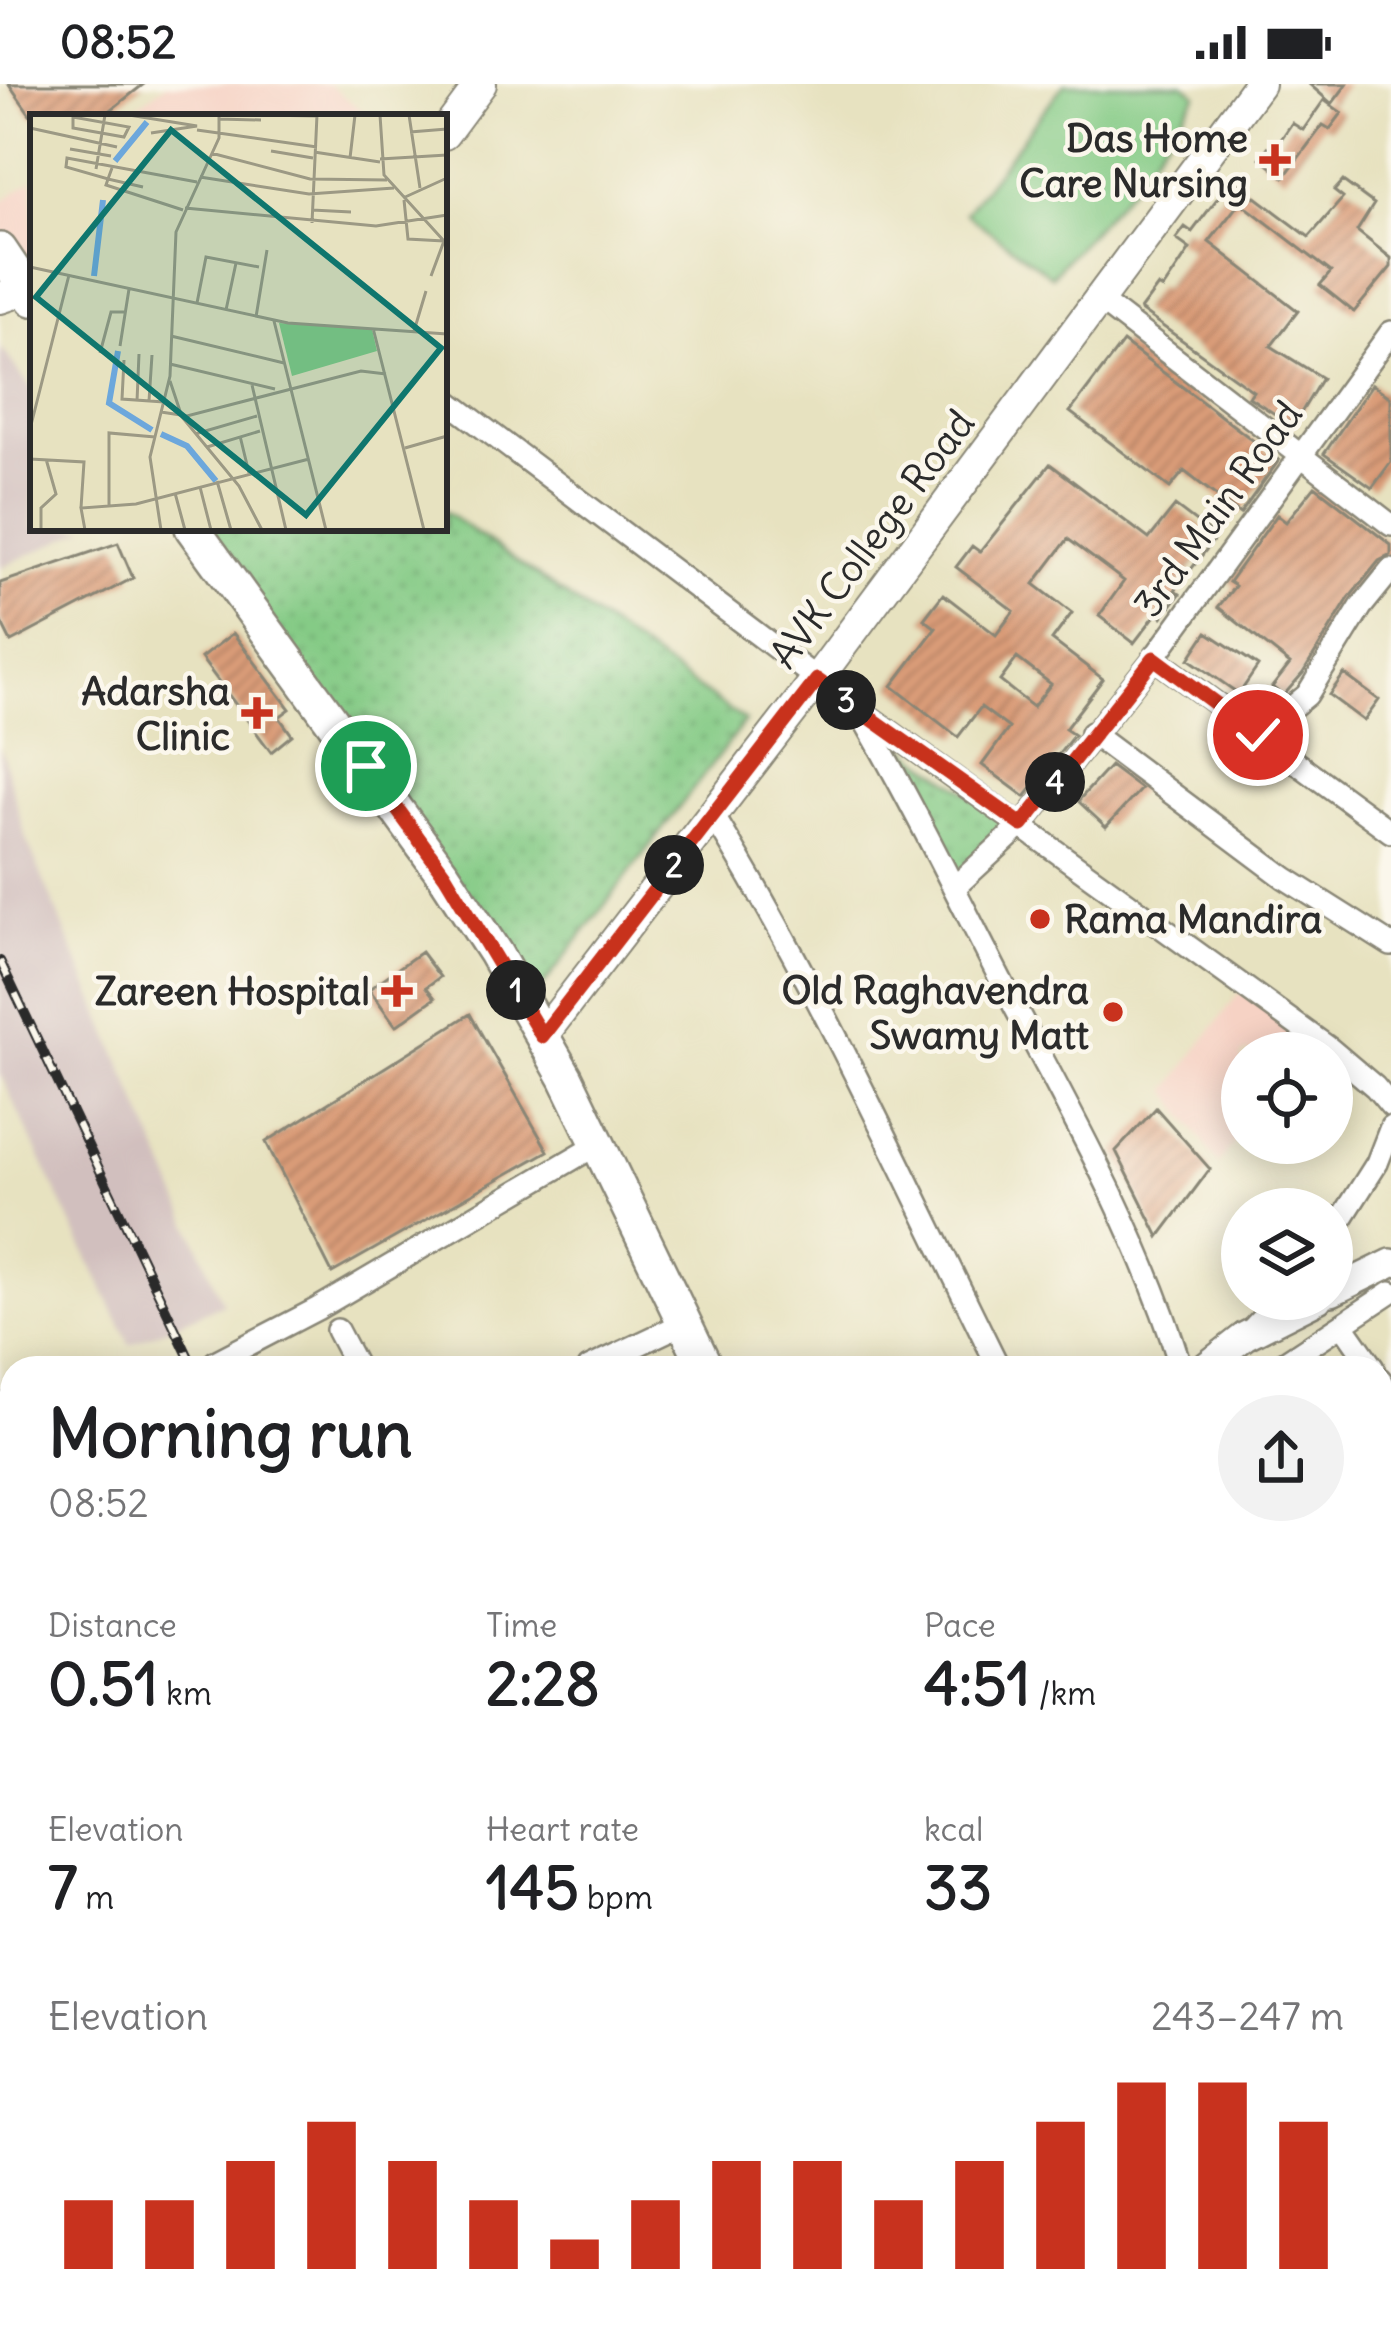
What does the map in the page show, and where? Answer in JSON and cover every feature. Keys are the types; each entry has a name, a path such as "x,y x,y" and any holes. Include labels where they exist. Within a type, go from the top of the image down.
{"main road":[{"path":"447,130 481,84"},
{"name":"AVK College Road","path":"542,1036 817,680 1258,84"},
{"path":"0,250 16,291"},
{"path":"194,531 445,875 542,1036 700,1356"}],"street":[{"path":"1098,298 1391,525"},
{"name":"3rd Main Road","path":"956,886 1022,825 1154,658 1391,332"},
{"path":"447,400 817,680 1329,1048 1391,1106"},
{"path":"1258,735 1307,695 1361,607 1391,570"},
{"path":"1154,658 1391,832"},
{"path":"858,709 956,886 1117,1205 1162,1305 1177,1356"},
{"path":"1091,733 1285,878 1391,945"},
{"path":"713,815 817,1004 993,1356"},
{"path":"1353,1201 1377,1163 1391,1127"},
{"path":"227,1356 317,1309 598,1144"},
{"path":"1353,1282 1391,1263"},
{"path":"1296,1356 1391,1292"},
{"path":"1219,1356 1260,1320"},
{"path":"1245,1336 1277,1320"},
{"path":"614,1356 684,1323"},
{"path":"1343,1325 1364,1356"},
{"path":"337,1330 351,1356"}],"shaded area":[{"path":"167,84 328,84 366,114 126,114"},
{"path":"30,182 30,300 0,256 0,203"},
{"path":"0,346 30,387 30,531 80,531 0,568"},
{"path":"0,745 27,841 223,1303 130,1345 0,1074"},
{"path":"1240,991 1302,1032 1221,1032 1218,1164 1168,1090"}],"green space":[{"path":"1064,84 1184,84 1197,94 1133,185 1051,276 965,213"},
{"path":"447,513 745,721 530,1003 199,531 447,531"},
{"path":"872,725 1011,824 956,879"}],"building":[{"path":"9,84 144,84 106,114 30,114"},
{"path":"1309,84 1347,84 1332,104"},
{"path":"1324,100 1342,113 1330,129 1323,125 1284,177 1260,158 1268,147 1273,151 1292,123 1303,130"},
{"path":"1232,179 1309,237 1343,198 1334,191 1343,181 1374,204 1357,231 1391,258 1391,267 1354,312 1320,285 1331,272 1240,202 1209,242 1298,311 1271,346 1322,378 1293,426 1249,397 1253,391 1140,310 1158,286 1163,289 1190,249 1176,239 1185,227 1192,232"},
{"path":"1123,342 1279,460 1240,514 1184,471 1170,488 1070,412"},
{"path":"1372,384 1391,398 1391,462 1372,488 1324,454"},
{"path":"1050,464 1149,539 1175,506 1216,537 1175,590 1180,594 1162,617 1157,613 1134,643 1099,616 1124,581 1068,539 1034,584 1072,613 1052,640 1103,679 1065,729 1074,735 1025,797 982,765 1009,728 981,707 958,737 892,686 936,628 924,619 943,594 996,635 1014,611 956,567 972,546 980,552","holes":["1017,658 1051,684 1033,707 1000,681"]},
{"path":"1315,486 1391,545 1391,555 1379,561 1349,598 1303,673 1283,696 1272,687 1290,664 1218,607 1235,586 1229,582 1277,515 1286,522"},
{"path":"118,543 133,578 11,642 0,620 0,583"},
{"path":"1207,632 1258,666 1239,694 1189,659"},
{"path":"233,633 290,709 279,717 292,735 271,752 201,658"},
{"path":"1344,674 1379,700 1364,721 1329,695"},
{"path":"1110,766 1141,789 1106,827 1078,801"},
{"path":"421,952 440,977 426,987 435,998 396,1026 369,989"},
{"path":"470,1014 548,1151 332,1273 266,1142"},
{"path":"1156,1108 1210,1169 1159,1237 1116,1151"}],"railway":[{"path":"0,961 188,1356"}],"place":[{"name":"Das Home Care Nursing","path":"1275,160"},
{"name":"Adarsha Clinic","path":"257,713"},
{"name":"Rama Mandira","path":"1040,919"},
{"name":"Zareen Hospital","path":"397,991"},
{"name":"Old Raghavendra Swamy Matt","path":"1113,1012"}],"route":[{"path":"366,766 445,875 542,1036 817,680 1022,825 1154,658 1258,735"}]}
